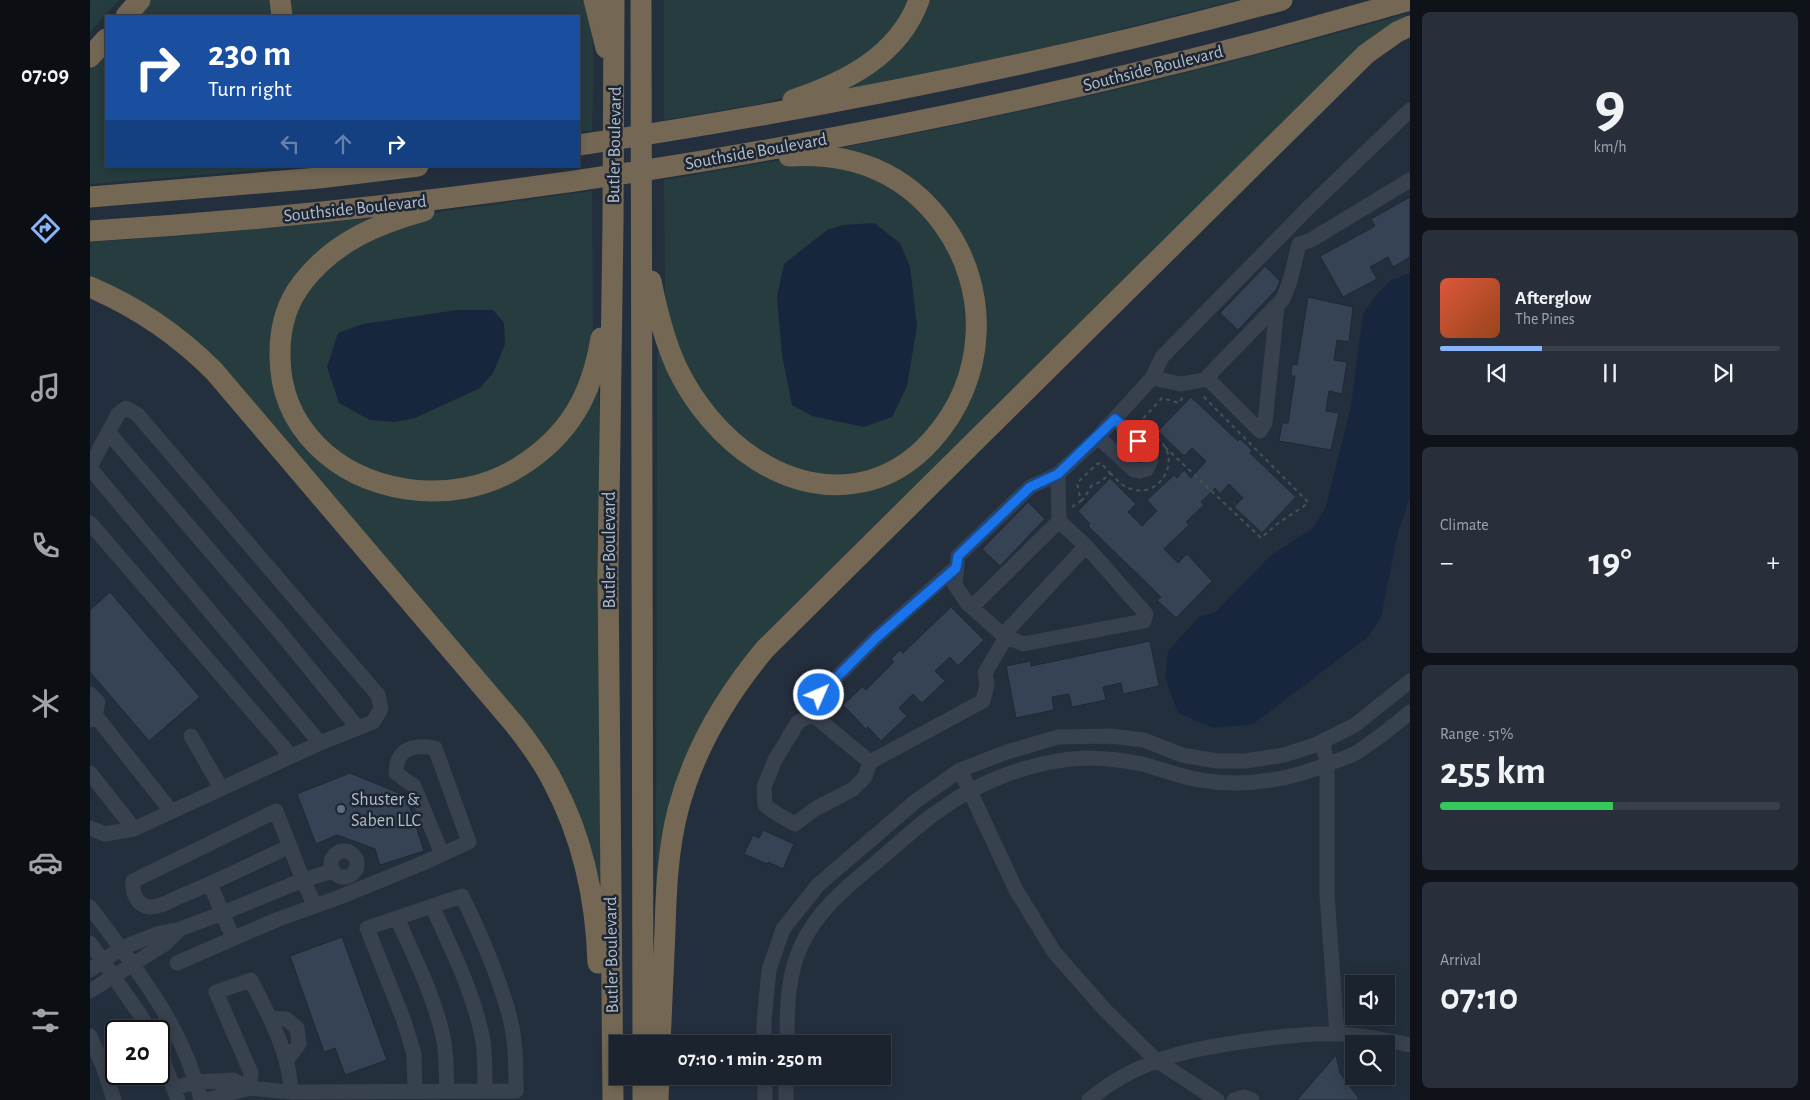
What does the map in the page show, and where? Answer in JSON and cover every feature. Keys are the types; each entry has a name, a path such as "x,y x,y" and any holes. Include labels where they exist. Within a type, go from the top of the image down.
{"highway":[{"path":"127,15 140,0"},
{"path":"280,0 282,15"},
{"path":"594,0 614,88"},
{"name":"Butler Boulevard","path":"613,1100 608,575 614,0"},
{"name":"Butler Boulevard","path":"641,0 643,1035"},
{"path":"641,34 651,0"},
{"path":"704,126 788,102 846,78 877,58 890,47 910,20 919,0"},
{"name":"Southside Boulevard","path":"580,145 704,126 840,102 1022,64 1191,24 1282,0"},
{"name":"Southside Boulevard","path":"90,231 367,207 538,186 706,160 895,126 1062,90 1242,47 1410,0"},
{"path":"660,1035 666,886 672,836 684,790 702,746 720,709 738,682 765,649 1366,54 1397,32 1410,26"},
{"path":"90,57 105,40"},
{"path":"642,228 658,314 678,369 708,416 745,452 774,470 792,478 826,485 872,480 887,474 915,457 928,444 950,418 966,386 975,353 977,336 975,302 967,270 954,240 936,215 914,193 891,177 862,163 848,159 831,156 798,155 706,160"},
{"name":"Southside Boulevard","path":"90,197 302,180 410,167"},
{"path":"538,186 430,209 387,222 344,243 314,269 302,283 289,306 284,319 280,345 283,385 291,409 298,421 315,444 327,455 354,473 384,484 433,492 466,488 498,479 527,463 553,441 575,414 592,380 602,329 612,294"},
{"path":"90,287 119,300 154,321 185,344 214,371 502,708 527,740 546,769 574,828 590,885 598,961 600,1100"},
{"path":"643,1085 643,1100"},
{"path":"658,1100 659,1085"}],"street":[{"path":"1058,474 1060,515 1146,614 1144,621 1022,644 1005,636 968,604 956,585 958,556 1030,487 1058,474 1098,436 1152,378 1162,357 1290,226 1408,119"},
{"path":"1299,244 1311,240 1410,180"},
{"path":"1208,380 1209,375 1283,299 1290,281 1299,244 1290,226"},
{"path":"1208,380 1260,431 1266,423 1277,306"},
{"path":"1152,378 1181,384 1208,380"},
{"path":"90,828 105,834 134,828 320,743 373,722 381,709 378,695 137,414 126,408 118,414 90,468 320,743"},
{"path":"1098,436 1134,470 1147,469 1151,460 1149,452 1115,419"},
{"path":"108,432 279,631 358,728"},
{"path":"972,608 1060,515"},
{"path":"90,523 291,756"},
{"path":"812,714 798,722 775,760 764,786 765,805 794,824 815,809 853,788 865,777 870,762 983,701 987,685 985,673 1005,636 1086,546"},
{"path":"812,714 812,707 819,695 877,637 956,568"},
{"path":"764,1035 769,970 783,929 818,884 916,801 960,770 1007,752 1058,737 1111,736 1144,740 1182,755 1217,761 1244,761 1284,755 1323,742 1355,725 1410,681"},
{"path":"90,694 98,702 93,717 171,811"},
{"path":"1375,709 1388,730"},
{"path":"786,1035 791,974 801,947 815,919 836,896 938,811 971,791 1044,762 1088,758 1139,764 1200,780 1247,784 1280,779 1327,765 1358,752 1410,712"},
{"path":"812,714 870,762"},
{"path":"191,736 221,788"},
{"path":"1323,742 1327,765 1327,894 1337,1034"},
{"path":"177,962 276,920 315,906 442,854 469,842 435,748 422,745 405,750 396,762 396,773 414,786 442,854"},
{"path":"960,770 1016,890 1054,952 1105,1010 1156,1060 1217,1100"},
{"path":"90,773 134,828"},
{"path":"290,846 158,906 148,907 137,901 132,891 132,881 276,811 315,906"},
{"path":"90,970 121,948 160,933 180,929 224,913 303,880 332,871"},
{"path":"210,884 224,913 233,938"},
{"path":"170,1078 176,1094 196,1082 233,1080 249,1088 291,1092 516,1091 516,1052 510,1018 489,956 462,896 366,928 404,1021 414,1054 415,1091"},
{"path":"432,906 463,973 470,994 483,1042 485,1091"},
{"path":"90,907 133,964 160,1004 180,1042 201,1100"},
{"path":"397,918 429,990 437,1014 443,1038 447,1091"},
{"path":"90,991 165,944 180,929"},
{"path":"90,943 143,1020"},
{"path":"249,1088 252,1073 216,992 251,980 270,1018 291,1074 291,1092"},
{"path":"270,1018 286,1018 297,1028 298,1044 296,1050 286,1061"},
{"path":"1089,1100 1106,1086 1156,1060 1214,1045 1279,1037 1337,1034 1368,1037 1410,1045"},
{"path":"90,1036 103,1066 114,1100"},
{"path":"765,1085 765,1100"},
{"path":"786,1085 786,1100"},
{"path":"207,1100 249,1088"},
{"path":"1234,1100 1244,1097 1252,1100"}],"path":[{"path":"1184,394 1179,403 1162,398 1140,422 1261,538 1308,502 1200,393"},
{"path":"1081,501 1077,483 1098,463 1128,488 1139,491 1151,489 1167,475 1168,456 1165,447"},
{"path":"1060,515 1071,512 1073,505 1085,498 1091,486 1102,481 1110,474"}],"green space":[{"path":"91,0 119,0 90,32"},
{"path":"148,0 276,0 277,15 134,15"},
{"path":"286,0 586,0 592,30 593,47 592,130 580,132 580,15 288,15"},
{"path":"664,0 912,0 879,48 789,96 760,104 664,120"},
{"path":"925,0 1237,0 1050,47 845,90"},
{"path":"1409,13 1391,25 719,702 656,895 658,351 685,390 767,469 885,479 968,391 963,246 840,148 1054,104 1126,87 1268,52"},
{"path":"105,48 105,167 297,167 90,184 90,65"},
{"path":"813,160 899,187 959,260 971,345 940,421 896,461 853,478 805,474 758,452 710,408 675,345 665,301 664,180 769,162"},
{"path":"592,191 593,346 579,394 552,431 498,471 430,485 356,466 305,421 285,360 300,295 328,263 421,216","holes":["458,310 505,344 493,373 443,404 415,418 363,324"]},
{"path":"373,218 306,270 277,376 342,475 365,488 385,495 409,499 476,495 599,387 601,879 596,878 567,797 230,382 90,282 90,242"}],"water":[{"path":"874,223 900,243 910,267 917,326 907,386 892,417 864,427 812,416 792,405 782,355 777,297 784,264 827,230 843,225"},
{"path":"1410,273 1410,497 1398,533 1381,617 1368,637 1253,724 1213,728 1178,713 1165,677 1168,651 1199,617 1216,612 1269,557 1313,528 1325,509 1351,406 1363,314 1377,294 1390,281"},
{"path":"458,310 493,310 504,323 505,344 493,373 480,388 415,418 395,422 370,420 339,403 327,367 338,333 363,324"}],"building":[{"path":"1410,197 1410,257 1393,267 1388,257 1370,267 1377,279 1343,297 1320,256 1375,226 1371,219"},
{"path":"1265,266 1280,281 1276,290 1238,330 1220,313"},
{"path":"1308,297 1353,307 1349,342 1337,340 1334,360 1347,362 1342,394 1329,391 1326,411 1339,413 1331,450 1279,441 1282,423 1288,423 1295,376 1291,376 1292,364 1297,365"},
{"path":"1191,397 1238,441 1240,439 1252,450 1250,453 1296,497 1262,533 1234,507 1243,498 1229,484 1220,494 1215,488 1201,502 1204,505 1186,522 1189,525 1164,549 1178,563 1187,554 1212,581 1176,618 1157,600 1161,597 1088,526 1090,524 1078,511 1110,478 1136,504 1128,512 1142,526 1157,511 1147,500 1174,475 1177,478 1184,470 1191,478 1206,461 1192,448 1184,456 1158,431"},
{"path":"1028,502 1045,519 1000,566 982,549"},
{"path":"110,592 200,697 149,741 90,672 90,610"},
{"path":"951,607 984,640 958,666 950,657 935,671 945,681 922,703 913,694 899,708 907,716 881,741 868,727 866,729 843,705 862,687 866,690 894,662 891,659 900,650 903,653"},
{"path":"1150,641 1159,686 1123,694 1121,683 1103,687 1106,700 1072,707 1069,694 1052,697 1054,710 1016,718 1006,666 1031,661 1031,666"},
{"path":"350,773 406,796 424,851 380,865 375,849 337,835 316,844 297,794"},
{"path":"763,830 794,844 783,869 744,854 753,835 759,838"},
{"path":"342,937 387,1060 345,1075 335,1048 324,1052 290,956"},
{"path":"1336,1055 1340,1073 1345,1080 1345,1085 1349,1085 1360,1100 1297,1100"}],"place":[{"name":"Shuster & Saben LLC","path":"341,809"}],"route":[{"path":"819,695 877,637 956,568 958,556 1030,487 1058,474 1115,419 1138,441"}]}
